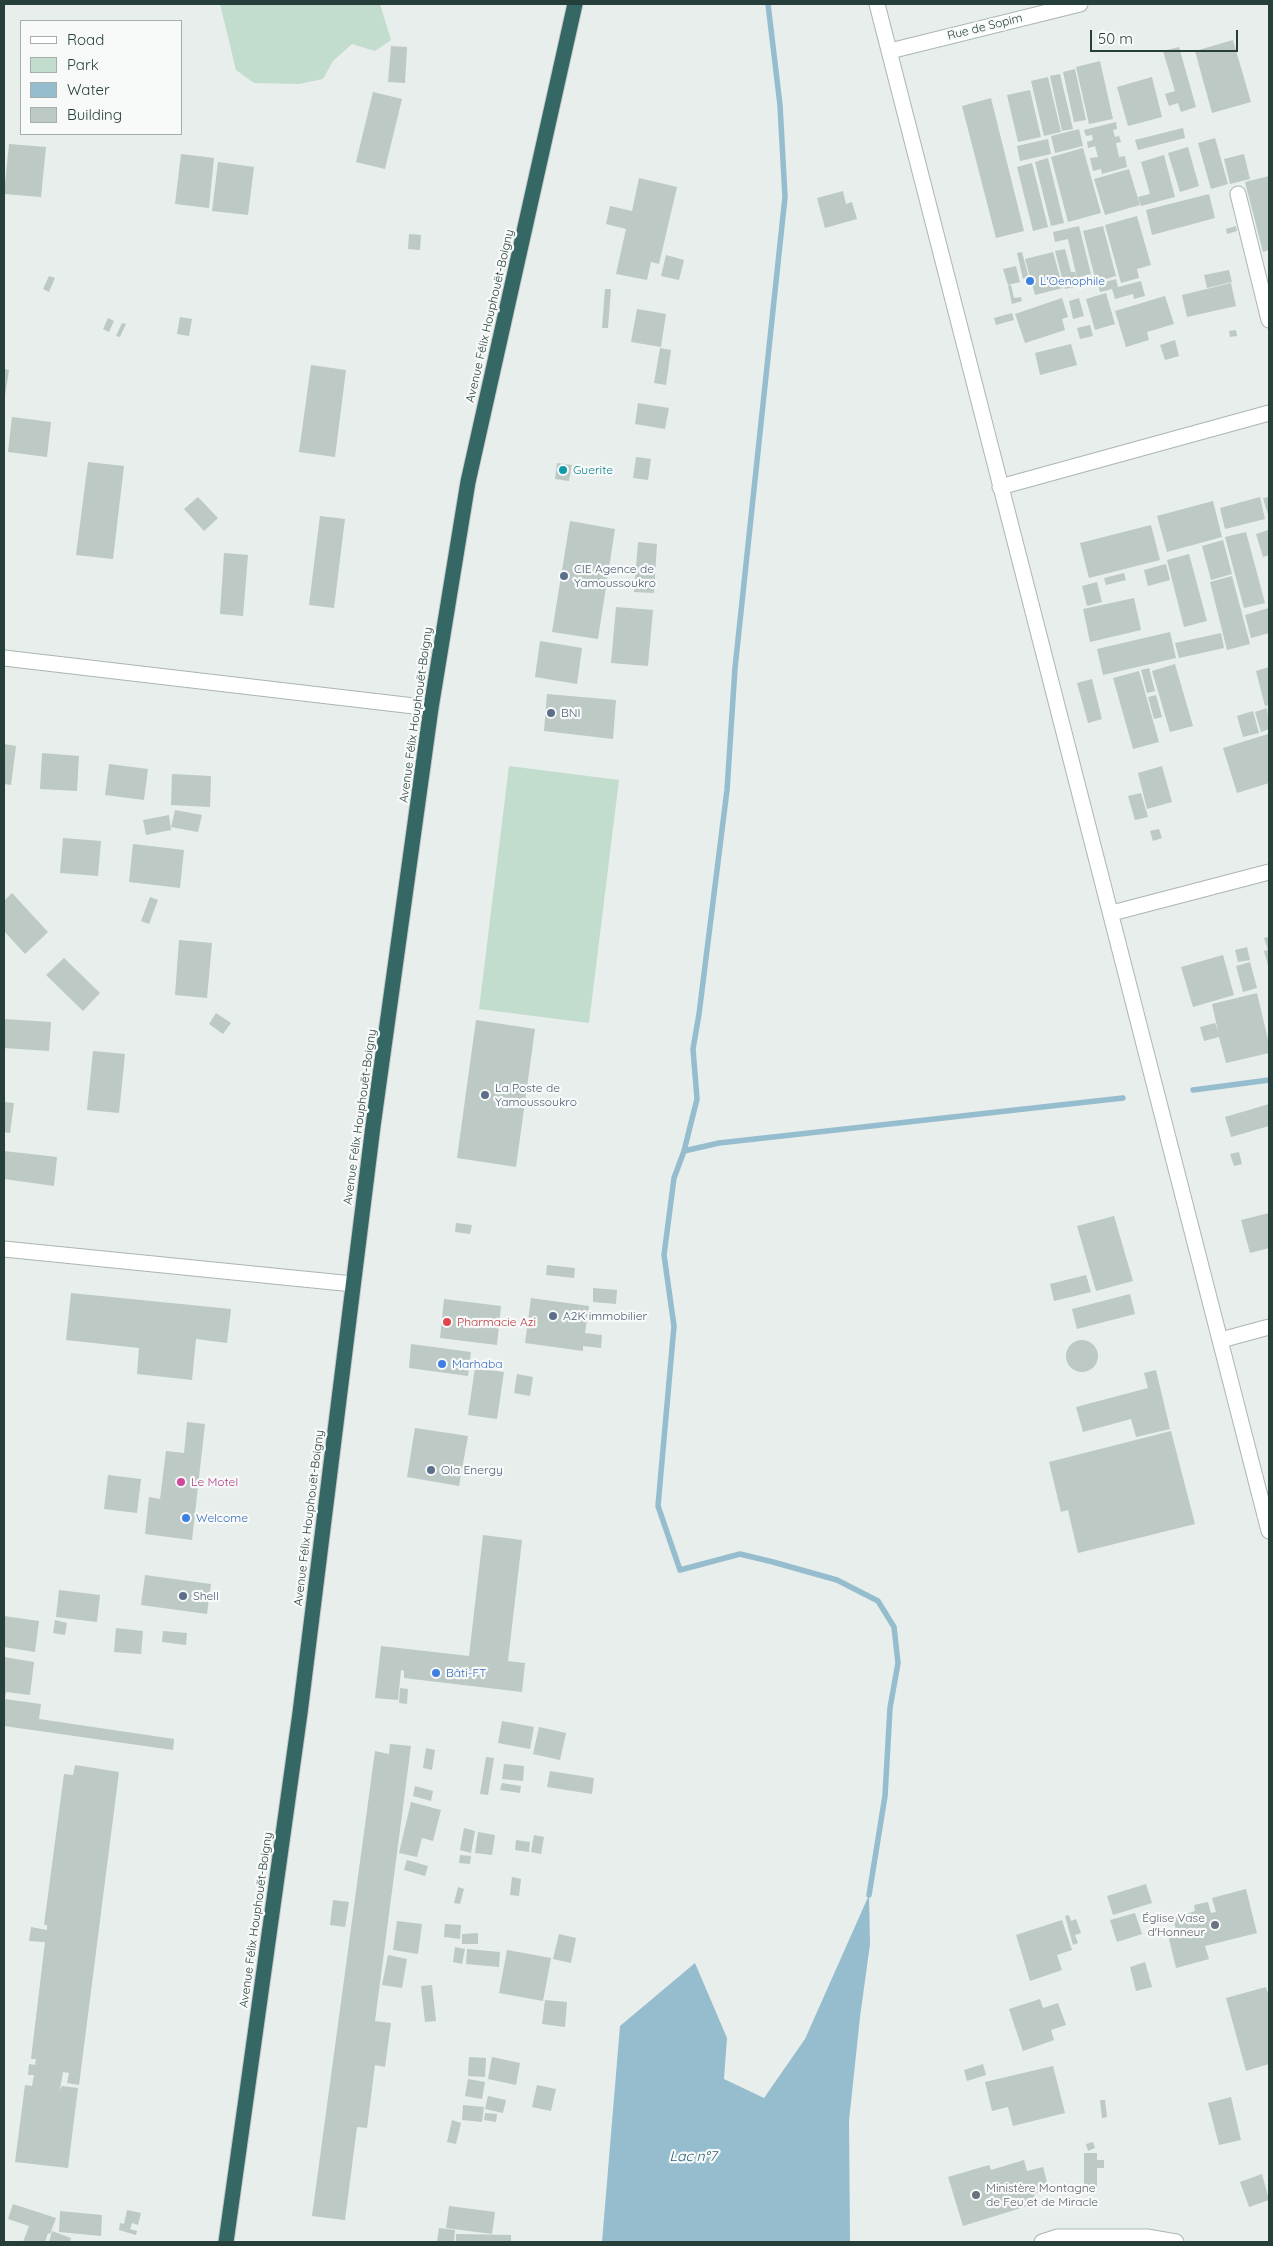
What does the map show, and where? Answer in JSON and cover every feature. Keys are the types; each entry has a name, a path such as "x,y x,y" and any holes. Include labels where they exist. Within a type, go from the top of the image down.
{"highway":[{"name":"Avenue Félix Houphouët-Boigny","path":"226,2242 300,1713 353,1284 431,708 468,482 575,4"}],"street":[{"path":"877,4 1000,487 1112,913 1269,1531"},
{"name":"Rue de Sopim","path":"890,51 1080,4"},
{"path":"1238,194 1269,320"},
{"path":"1000,487 1269,413"},
{"path":"4,658 431,708"},
{"path":"1112,913 1269,872"},
{"path":"4,1249 353,1284"},
{"path":"1221,1340 1269,1327"},
{"path":"1042,2242 1058,2237 1147,2237 1176,2242"}],"green space":[{"path":"220,4 380,4 391,40 375,51 352,44 333,61 323,79 299,84 254,83 236,70"},
{"path":"509,766 619,780 589,1023 479,1009"}],"water":[{"name":"Lac n°7","path":"869,1895 870,1944 849,2121 850,2242 602,2242 620,2026 695,1963 727,2038 724,2079 764,2098 805,2039"}],"building":[{"path":"1233,40 1251,102 1212,113 1195,51"},
{"path":"391,46 407,47 405,83 388,82"},
{"path":"1179,47 1196,107 1181,112 1178,103 1169,106 1165,94 1175,91 1163,51"},
{"path":"1100,61 1113,119 1089,124 1076,67"},
{"path":"1075,69 1086,120 1074,122 1063,72"},
{"path":"1060,74 1073,129 1062,131 1050,76"},
{"path":"1048,77 1061,132 1044,136 1031,81"},
{"path":"1152,77 1162,117 1128,126 1117,87"},
{"path":"1030,90 1041,137 1018,142 1007,95"},
{"path":"373,92 402,99 385,169 356,162"},
{"path":"991,98 1024,231 996,238 962,106"},
{"path":"1116,122 1117,129 1113,130 1115,137 1119,136 1121,142 1116,143 1119,157 1125,156 1127,167 1102,174 1101,169 1093,171 1090,158 1098,157 1095,146 1088,148 1087,142 1093,140 1092,135 1086,136 1084,130"},
{"path":"1183,128 1185,138 1138,150 1135,140"},
{"path":"1079,129 1083,146 1055,153 1051,136"},
{"path":"1215,138 1228,184 1211,189 1198,143"},
{"path":"1048,139 1051,154 1020,161 1017,146"},
{"path":"9,144 46,147 41,197 4,194"},
{"path":"1188,147 1199,186 1180,192 1168,153"},
{"path":"1083,148 1101,213 1068,222 1051,157"},
{"path":"181,154 214,158 209,208 175,204"},
{"path":"1244,154 1250,179 1230,184 1224,159"},
{"path":"1164,155 1175,197 1141,206 1138,197 1150,194 1141,162"},
{"path":"1048,158 1064,223 1051,226 1035,162"},
{"path":"218,162 254,167 248,215 212,211"},
{"path":"1032,163 1048,227 1033,231 1017,167"},
{"path":"1129,169 1140,205 1105,215 1094,179"},
{"path":"1269,176 1269,250 1263,252 1245,182"},
{"path":"639,178 677,187 659,264 651,262 647,280 616,274 626,229 606,224 610,206 632,211"},
{"path":"843,191 846,204 852,202 857,219 825,228 817,198"},
{"path":"1209,194 1215,218 1152,235 1146,210"},
{"path":"1137,216 1151,265 1137,269 1139,278 1121,283 1105,225"},
{"path":"1079,226 1091,274 1077,278 1068,239 1055,242 1053,232"},
{"path":"1103,226 1116,276 1096,282 1083,231"},
{"path":"1236,226 1237,231 1227,234 1226,229"},
{"path":"409,234 421,235 420,250 408,249"},
{"path":"1065,249 1071,272 1075,272 1079,286 1065,289 1055,251"},
{"path":"1022,252 1029,278 1023,279 1017,253"},
{"path":"1053,252 1063,288 1035,295 1025,259"},
{"path":"666,255 684,260 679,280 661,276"},
{"path":"1016,266 1020,282 1008,285 1003,269"},
{"path":"1229,270 1232,282 1207,288 1204,275"},
{"path":"49,276 55,278 49,292 43,289"},
{"path":"1116,279 1118,287 1141,281 1145,296 1134,299 1133,294 1115,299 1112,289 1100,292 1098,284"},
{"path":"1231,283 1236,306 1187,317 1182,295"},
{"path":"1011,285 1014,298 1021,297 1022,301 1012,304 1008,286"},
{"path":"605,289 611,289 608,328 602,328"},
{"path":"1106,293 1115,324 1095,330 1086,299"},
{"path":"1165,296 1174,324 1147,332 1149,340 1126,347 1115,311"},
{"path":"1062,298 1068,317 1062,319 1065,330 1025,343 1015,314"},
{"path":"1079,298 1084,316 1073,319 1069,301"},
{"path":"637,309 666,314 661,347 631,342"},
{"path":"1012,313 1014,320 996,325 994,318"},
{"path":"180,317 192,319 189,336 177,334"},
{"path":"108,318 114,321 109,332 103,329"},
{"path":"122,323 126,324 120,337 116,336"},
{"path":"1090,325 1093,336 1080,339 1077,328"},
{"path":"1236,330 1237,336 1230,337 1229,331"},
{"path":"1175,340 1179,356 1165,360 1160,345"},
{"path":"1071,344 1077,365 1040,375 1035,353"},
{"path":"660,348 671,350 666,385 654,383"},
{"path":"311,365 346,370 335,457 299,452"},
{"path":"4,369 9,370 5,396 4,396"},
{"path":"638,403 669,408 665,429 635,424"},
{"path":"12,417 51,422 47,457 8,452"},
{"path":"636,457 651,459 648,480 633,478"},
{"path":"88,462 124,466 113,559 76,555"},
{"name":"Guerite","path":"557,463 572,465 569,481 555,479"},
{"path":"198,497 218,518 204,531 184,509"},
{"path":"1260,497 1265,519 1225,529 1220,508"},
{"path":"1269,497 1269,518 1263,498"},
{"path":"1213,501 1222,537 1167,552 1157,516"},
{"path":"320,516 345,519 334,608 309,605"},
{"path":"570,521 615,529 598,639 552,632"},
{"path":"1151,525 1160,560 1089,578 1080,543"},
{"path":"1268,530 1269,555 1263,557 1256,534"},
{"path":"1246,532 1265,603 1244,608 1225,537"},
{"path":"1223,540 1232,574 1211,580 1202,546"},
{"path":"638,542 657,544 654,593 634,592"},
{"path":"224,553 248,555 243,616 220,614"},
{"path":"1189,554 1207,621 1184,627 1167,560"},
{"path":"1166,564 1170,580 1148,586 1144,570"},
{"path":"1124,573 1126,580 1106,585 1104,578"},
{"path":"1232,576 1250,644 1227,650 1210,582"},
{"path":"1097,582 1102,602 1087,606 1082,586"},
{"path":"1134,598 1141,630 1090,642 1083,609"},
{"path":"616,607 653,610 648,666 611,663"},
{"path":"1269,608 1269,633 1251,638 1245,615"},
{"path":"1170,632 1176,658 1103,675 1097,649"},
{"path":"1221,633 1224,648 1179,658 1175,643"},
{"path":"540,641 582,648 577,684 535,677"},
{"path":"1175,664 1193,726 1170,732 1152,671"},
{"path":"1269,667 1269,705 1265,706 1256,671"},
{"path":"1149,668 1155,691 1147,693 1141,670"},
{"path":"1139,671 1159,742 1133,749 1113,678"},
{"path":"1092,679 1102,719 1088,723 1077,683"},
{"path":"547,694 616,700 613,739 544,731"},
{"path":"1156,695 1162,717 1154,719 1148,697"},
{"path":"1267,708 1269,729 1261,732 1255,712"},
{"path":"1253,711 1259,733 1243,737 1237,716"},
{"path":"1268,734 1269,783 1237,793 1223,748"},
{"path":"4,744 16,746 11,785 4,784"},
{"path":"42,753 79,756 77,791 40,789"},
{"path":"109,764 148,769 144,800 105,795"},
{"path":"1162,766 1172,802 1147,809 1138,773"},
{"path":"172,774 211,776 210,807 171,805"},
{"path":"1141,793 1148,817 1135,820 1128,796"},
{"path":"175,810 202,815 198,832 171,827"},
{"path":"169,815 171,830 146,835 143,820"},
{"path":"1159,829 1162,838 1153,841 1150,831"},
{"path":"63,838 101,841 98,876 60,873"},
{"path":"133,844 184,850 180,888 129,882"},
{"path":"12,893 48,932 25,954 4,931 4,901"},
{"path":"150,897 158,900 149,924 141,921"},
{"path":"1269,937 1269,969 1264,951 1268,950 1264,938"},
{"path":"179,940 212,943 207,998 175,995"},
{"path":"1247,947 1250,960 1238,962 1235,950"},
{"path":"1223,955 1234,995 1193,1007 1181,967"},
{"path":"64,958 100,993 83,1011 46,975"},
{"path":"1250,962 1257,988 1243,992 1236,966"},
{"path":"1257,993 1269,1044 1269,1053 1226,1063 1219,1037 1204,1041 1200,1027 1215,1023 1218,1031 1212,1004"},
{"path":"216,1013 231,1023 223,1034 209,1024"},
{"path":"4,1019 51,1022 49,1051 4,1048"},
{"path":"476,1020 535,1029 516,1167 457,1158"},
{"path":"93,1051 125,1054 119,1113 87,1110"},
{"path":"4,1102 14,1103 10,1133 4,1132"},
{"path":"1269,1104 1269,1126 1231,1137 1225,1117"},
{"path":"4,1151 57,1157 54,1186 4,1179"},
{"path":"1239,1152 1242,1164 1234,1166 1230,1154"},
{"path":"1269,1213 1269,1248 1250,1253 1241,1220"},
{"path":"1114,1216 1133,1281 1096,1291 1077,1226"},
{"path":"456,1223 472,1225 470,1234 455,1232"},
{"path":"547,1265 575,1268 574,1278 546,1275"},
{"path":"1086,1275 1091,1292 1054,1301 1050,1284"},
{"path":"593,1288 617,1290 616,1304 593,1302"},
{"path":"71,1293 231,1309 227,1343 196,1339 192,1380 137,1374 139,1348 66,1340"},
{"path":"1130,1294 1135,1314 1077,1329 1072,1309"},
{"path":"531,1298 589,1306 585,1333 602,1335 601,1348 583,1346 583,1351 525,1343"},
{"path":"444,1299 501,1306 497,1345 440,1338"},
{"path":"1082,1340 1088,1341 1093,1345 1097,1350 1097,1362 1093,1367 1088,1371 1082,1372 1076,1371 1071,1367 1067,1362 1066,1356 1067,1350 1071,1345 1076,1341"},
{"path":"411,1344 471,1352 468,1376 409,1368"},
{"path":"475,1368 504,1372 497,1419 468,1415"},
{"path":"1156,1370 1170,1429 1136,1437 1131,1419 1083,1432 1076,1407 1148,1388 1144,1373"},
{"path":"517,1374 533,1377 530,1396 514,1393"},
{"path":"187,1422 205,1424 192,1540 145,1534 149,1497 160,1499 166,1451 184,1453"},
{"path":"415,1428 468,1436 459,1486 407,1477"},
{"path":"1171,1431 1195,1524 1078,1553 1068,1510 1061,1512 1049,1462"},
{"path":"108,1475 141,1479 137,1513 104,1509"},
{"path":"483,1535 522,1540 508,1661 525,1663 522,1692 404,1678 404,1671 401,1670 398,1700 375,1698 381,1646 469,1656"},
{"path":"145,1575 211,1584 207,1614 141,1605"},
{"path":"59,1590 100,1595 97,1622 56,1617"},
{"path":"4,1616 39,1621 35,1652 4,1647"},
{"path":"55,1620 67,1623 65,1635 53,1633"},
{"path":"116,1628 143,1631 141,1654 114,1652"},
{"path":"163,1631 187,1633 186,1645 162,1642"},
{"path":"4,1657 34,1662 30,1695 6,1692 5,1699 41,1704 39,1719 174,1739 173,1750 4,1726"},
{"path":"400,1688 408,1689 407,1704 399,1703"},
{"path":"502,1721 534,1727 530,1749 498,1743"},
{"path":"539,1727 566,1733 560,1760 533,1754"},
{"path":"390,1744 411,1746 375,2021 391,2023 385,2067 375,2065 367,2128 357,2127 345,2220 312,2216 375,1751 389,1754"},
{"path":"426,1748 435,1750 432,1770 423,1768"},
{"path":"486,1757 494,1758 488,1795 480,1794"},
{"path":"504,1764 524,1766 523,1781 502,1779"},
{"path":"75,1765 119,1772 79,2085 67,2083 69,2073 63,2072 60,2090 62,2086 78,2088 68,2168 15,2162 25,2085 32,2086 34,2075 28,2075 29,2064 35,2065 36,2059 31,2059 45,1942 29,1941 31,1927 47,1930 47,1925 44,1925 64,1774 73,1775"},
{"path":"550,1771 594,1778 592,1794 547,1787"},
{"path":"502,1783 521,1786 520,1793 500,1790"},
{"path":"415,1786 433,1791 431,1801 413,1796"},
{"path":"411,1802 441,1810 433,1841 422,1838 417,1857 399,1853"},
{"path":"464,1828 475,1831 471,1853 460,1850"},
{"path":"478,1832 495,1835 492,1855 475,1853"},
{"path":"534,1835 544,1837 541,1854 531,1852"},
{"path":"516,1840 530,1842 529,1852 515,1850"},
{"path":"460,1855 471,1856 470,1864 459,1863"},
{"path":"407,1860 428,1866 425,1876 404,1870"},
{"path":"512,1877 521,1879 519,1896 510,1895"},
{"path":"1146,1884 1152,1903 1113,1915 1107,1896"},
{"path":"458,1887 464,1889 460,1904 454,1903"},
{"name":"Église Vase d'Honneur","path":"1246,1889 1257,1933 1205,1946 1209,1959 1176,1968 1168,1935 1177,1933 1173,1918 1195,1911 1194,1905 1208,1902 1211,1913 1216,1912 1212,1898"},
{"path":"333,1900 349,1902 345,1927 330,1925"},
{"path":"1135,1913 1142,1934 1117,1942 1110,1920"},
{"path":"1069,1915 1071,1921 1076,1919 1081,1933 1075,1935 1078,1943 1073,1945 1065,1916"},
{"path":"1062,1920 1072,1950 1057,1955 1062,1970 1030,1981 1016,1935"},
{"path":"397,1921 422,1924 418,1954 393,1950"},
{"path":"445,1924 461,1925 460,1939 444,1937"},
{"path":"478,1933 478,1944 462,1944 462,1934"},
{"path":"559,1934 576,1938 571,1963 553,1959"},
{"path":"455,1947 465,1949 462,1964 453,1962"},
{"path":"467,1949 500,1952 499,1967 466,1964"},
{"path":"507,1950 551,1958 543,2001 499,1993"},
{"path":"388,1955 407,1959 402,1988 382,1985"},
{"path":"1145,1962 1152,1987 1136,1991 1130,1967"},
{"path":"432,1985 436,2021 425,2022 421,1986"},
{"path":"1266,1987 1269,1997 1269,2064 1246,2071 1226,1998"},
{"path":"1040,1999 1043,2008 1058,2003 1066,2025 1051,2030 1054,2040 1023,2051 1009,2009"},
{"path":"545,2000 567,2002 565,2027 542,2024"},
{"path":"469,2057 486,2058 485,2077 468,2076"},
{"path":"492,2057 520,2063 516,2085 488,2079"},
{"path":"983,2064 986,2075 967,2081 964,2070"},
{"path":"1053,2066 1065,2113 1013,2126 1008,2107 992,2111 985,2082"},
{"path":"468,2079 485,2082 482,2099 465,2096"},
{"path":"537,2085 556,2089 551,2111 532,2107"},
{"path":"488,2096 506,2100 503,2113 485,2109"},
{"path":"1231,2097 1241,2140 1219,2145 1208,2103"},
{"path":"1100,2100 1105,2100 1107,2117 1102,2118"},
{"path":"463,2105 484,2107 482,2122 462,2120"},
{"path":"485,2113 497,2114 496,2122 484,2120"},
{"path":"452,2120 461,2123 456,2144 447,2142"},
{"path":"1093,2142 1095,2148 1088,2151 1086,2144"},
{"path":"1084,2153 1097,2153 1097,2160 1104,2160 1104,2168 1097,2168 1097,2192 1084,2191"},
{"path":"1024,2160 1027,2171 1043,2167 1049,2189 1034,2194 1037,2203 963,2226 948,2177 989,2165 991,2170"},
{"path":"1262,2174 1269,2200 1249,2207 1240,2182"},
{"path":"13,2204 56,2218 45,2242 23,2242 29,2226 8,2219"},
{"path":"449,2206 495,2212 492,2234 446,2228"},
{"path":"127,2210 141,2213 138,2225 132,2223 130,2229 137,2231 136,2235 119,2230 120,2223 124,2224"},
{"path":"60,2211 102,2215 101,2236 59,2232"},
{"path":"439,2228 455,2230 454,2242 437,2242"},
{"path":"52,2231 71,2238 70,2242 49,2242"},
{"path":"456,2234 511,2235 511,2242 456,2242"}],"waterway":[{"path":"768,4 780,105 785,197 735,668 727,790 693,1049 697,1099 684,1151 674,1178 664,1255 674,1326 658,1506 680,1570 740,1554 773,1562 837,1580 878,1601 894,1627 898,1663 890,1708 885,1796 869,1895"},
{"path":"1193,1090 1269,1080"},
{"path":"684,1151 719,1143 1123,1098"}],"place":[{"name":"L'Oenophile","path":"1030,281"},
{"name":"Guerite","path":"563,470"},
{"name":"CIE Agence de Yamoussoukro","path":"564,576"},
{"name":"BNI","path":"551,713"},
{"name":"La Poste de Yamoussoukro","path":"485,1095"},
{"name":"A2K immobilier","path":"553,1316"},
{"name":"Pharmacie Azi","path":"447,1322"},
{"name":"Marhaba","path":"442,1364"},
{"name":"Ola Energy","path":"431,1470"},
{"name":"Le Motel","path":"181,1482"},
{"name":"Welcome","path":"186,1518"},
{"name":"Shell","path":"183,1596"},
{"name":"Bâti-FT","path":"436,1673"},
{"name":"Église Vase d'Honneur","path":"1215,1925"},
{"name":"Ministère Montagne de Feu et de Miracle","path":"976,2195"}]}
